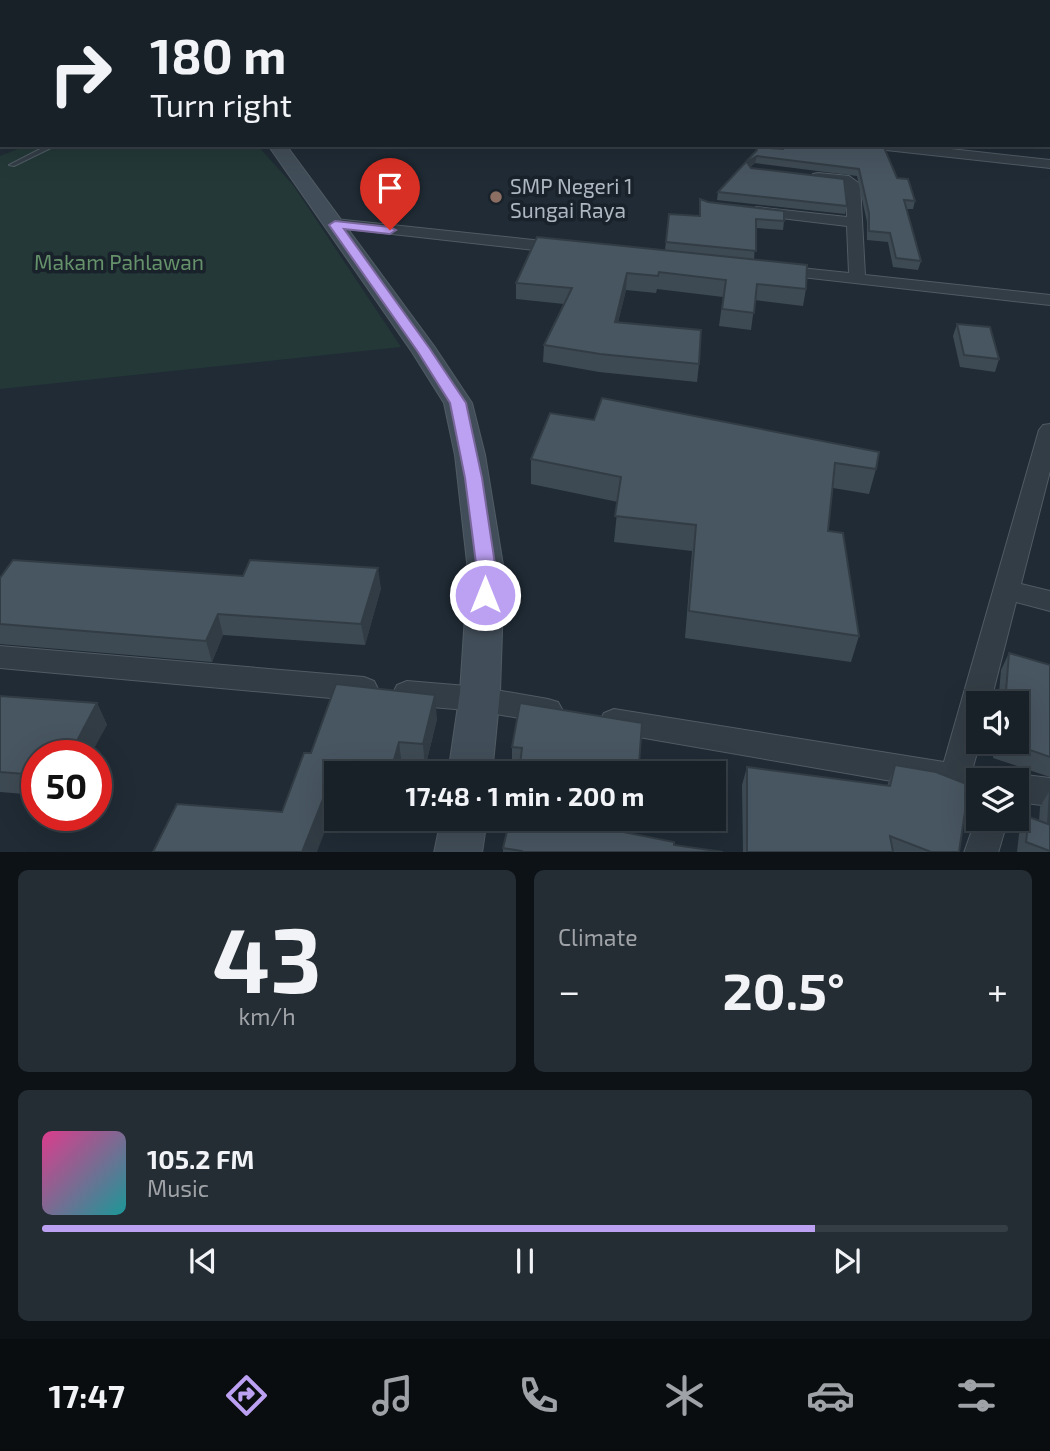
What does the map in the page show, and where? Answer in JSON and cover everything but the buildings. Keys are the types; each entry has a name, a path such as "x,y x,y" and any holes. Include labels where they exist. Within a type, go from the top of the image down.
{"main road":[{"path":"279,147 425,352 458,403 470,455 486,571 479,699 472,761"},
{"path":"458,852 462,831"}],"street":[{"path":"895,147 1050,164"},
{"path":"806,176 852,182 857,278"},
{"path":"738,209 856,222"},
{"path":"335,225 582,250"},
{"path":"761,268 1050,300"},
{"path":"969,768 1006,590 1050,430"},
{"path":"1006,590 1050,601"},
{"path":"0,657 479,699 966,780"},
{"path":"1029,789 1050,792"},
{"path":"981,852 988,831"}],"lane":[{"path":"12,165 50,147"}],"green space":[{"name":"Makam Pahlawan","path":"23,147 259,147 293,185 401,347 0,389 0,156"}],"place":[{"name":"SMP Negeri 1 Sungai Raya","path":"496,197"}],"route":[{"path":"390,230 335,225 458,403 470,455 486,571 485,595"}]}
